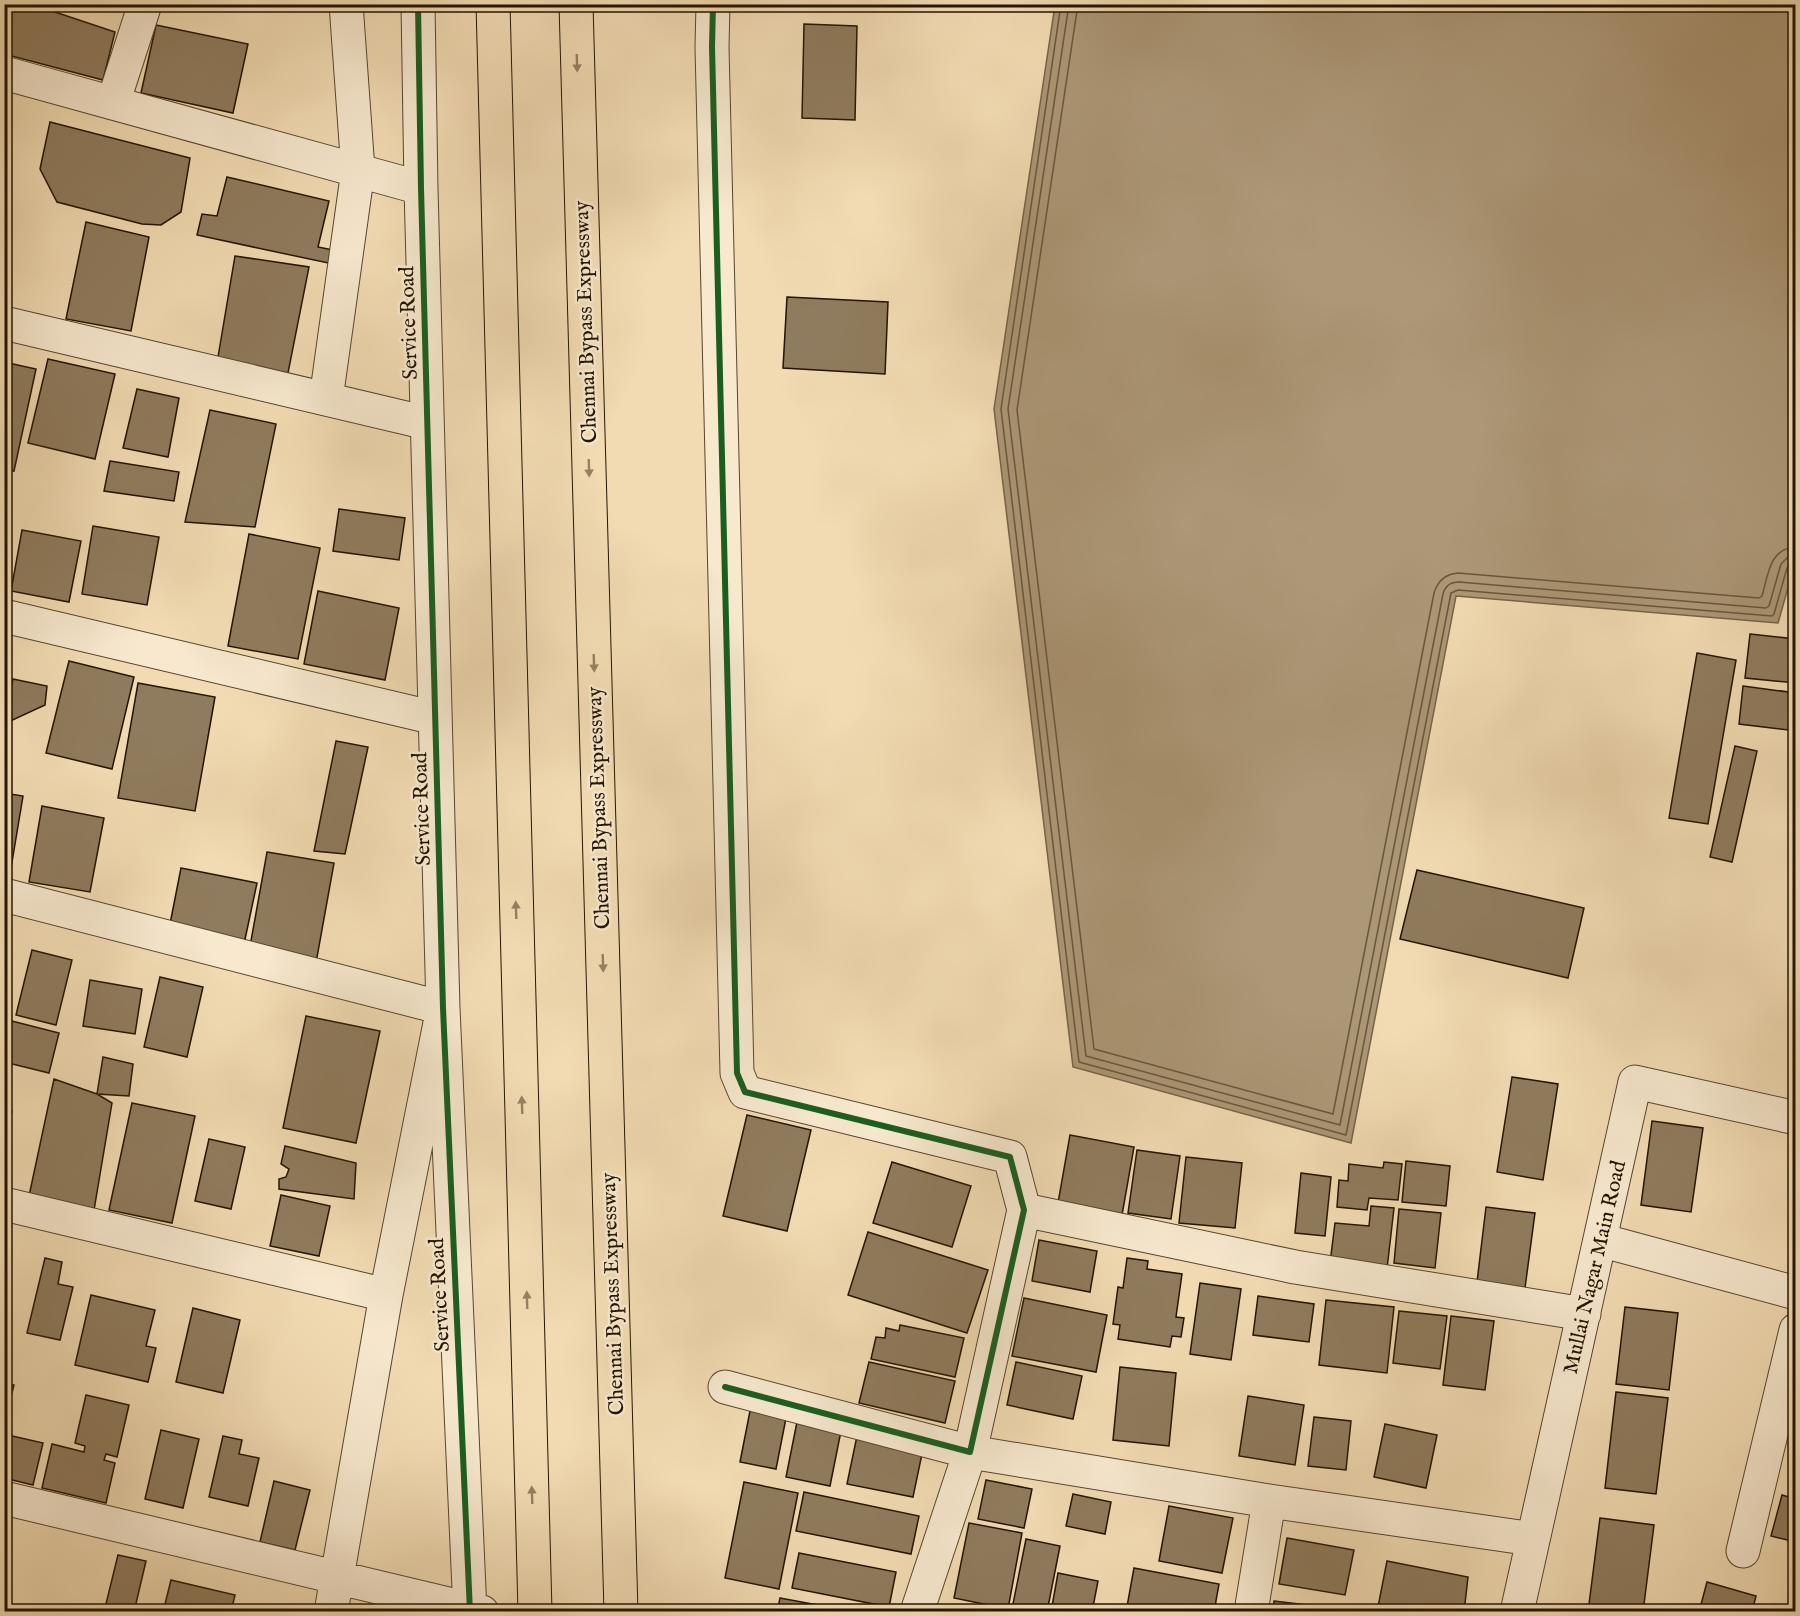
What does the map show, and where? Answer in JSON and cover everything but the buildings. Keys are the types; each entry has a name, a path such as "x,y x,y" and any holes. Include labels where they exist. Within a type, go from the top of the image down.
{"highway":[{"path":"493,4 535,1611"},
{"name":"Chennai Bypass Expressway","path":"576,4 621,1611"}],"street":[{"path":"113,103 145,4"},
{"path":"326,399 357,170 346,4"},
{"name":"Service Road","path":"418,4 443,1008 474,1610"},
{"path":"713,4 712,47 737,1073 745,1092 1010,1157 1024,1210 970,1452 917,1611"},
{"path":"4,73 421,188"},
{"path":"4,323 427,423"},
{"path":"4,615 435,718"},
{"path":"4,896 443,1008 386,1295 331,1611"},
{"name":"Mullai Nagar Main Road","path":"1517,1611 1635,1082 1796,1118"},
{"path":"4,1204 386,1295"},
{"path":"1024,1210 1295,1267 1584,1314"},
{"path":"1600,1240 1796,1293"},
{"path":"1743,1551 1796,1330"},
{"path":"724,1387 970,1452 1269,1501 1533,1539"},
{"path":"4,1498 474,1610"},
{"path":"1251,1611 1269,1501"}],"water":[{"path":"1055,5 1795,5 1796,560 1778,623 1456,596 1351,1143 1073,1067 994,409"}],"cycle path":[{"path":"418,4 443,1008 470,1612"},
{"path":"713,4 712,47 737,1073 745,1092 1010,1157 1024,1210 970,1452 725,1387"}]}
